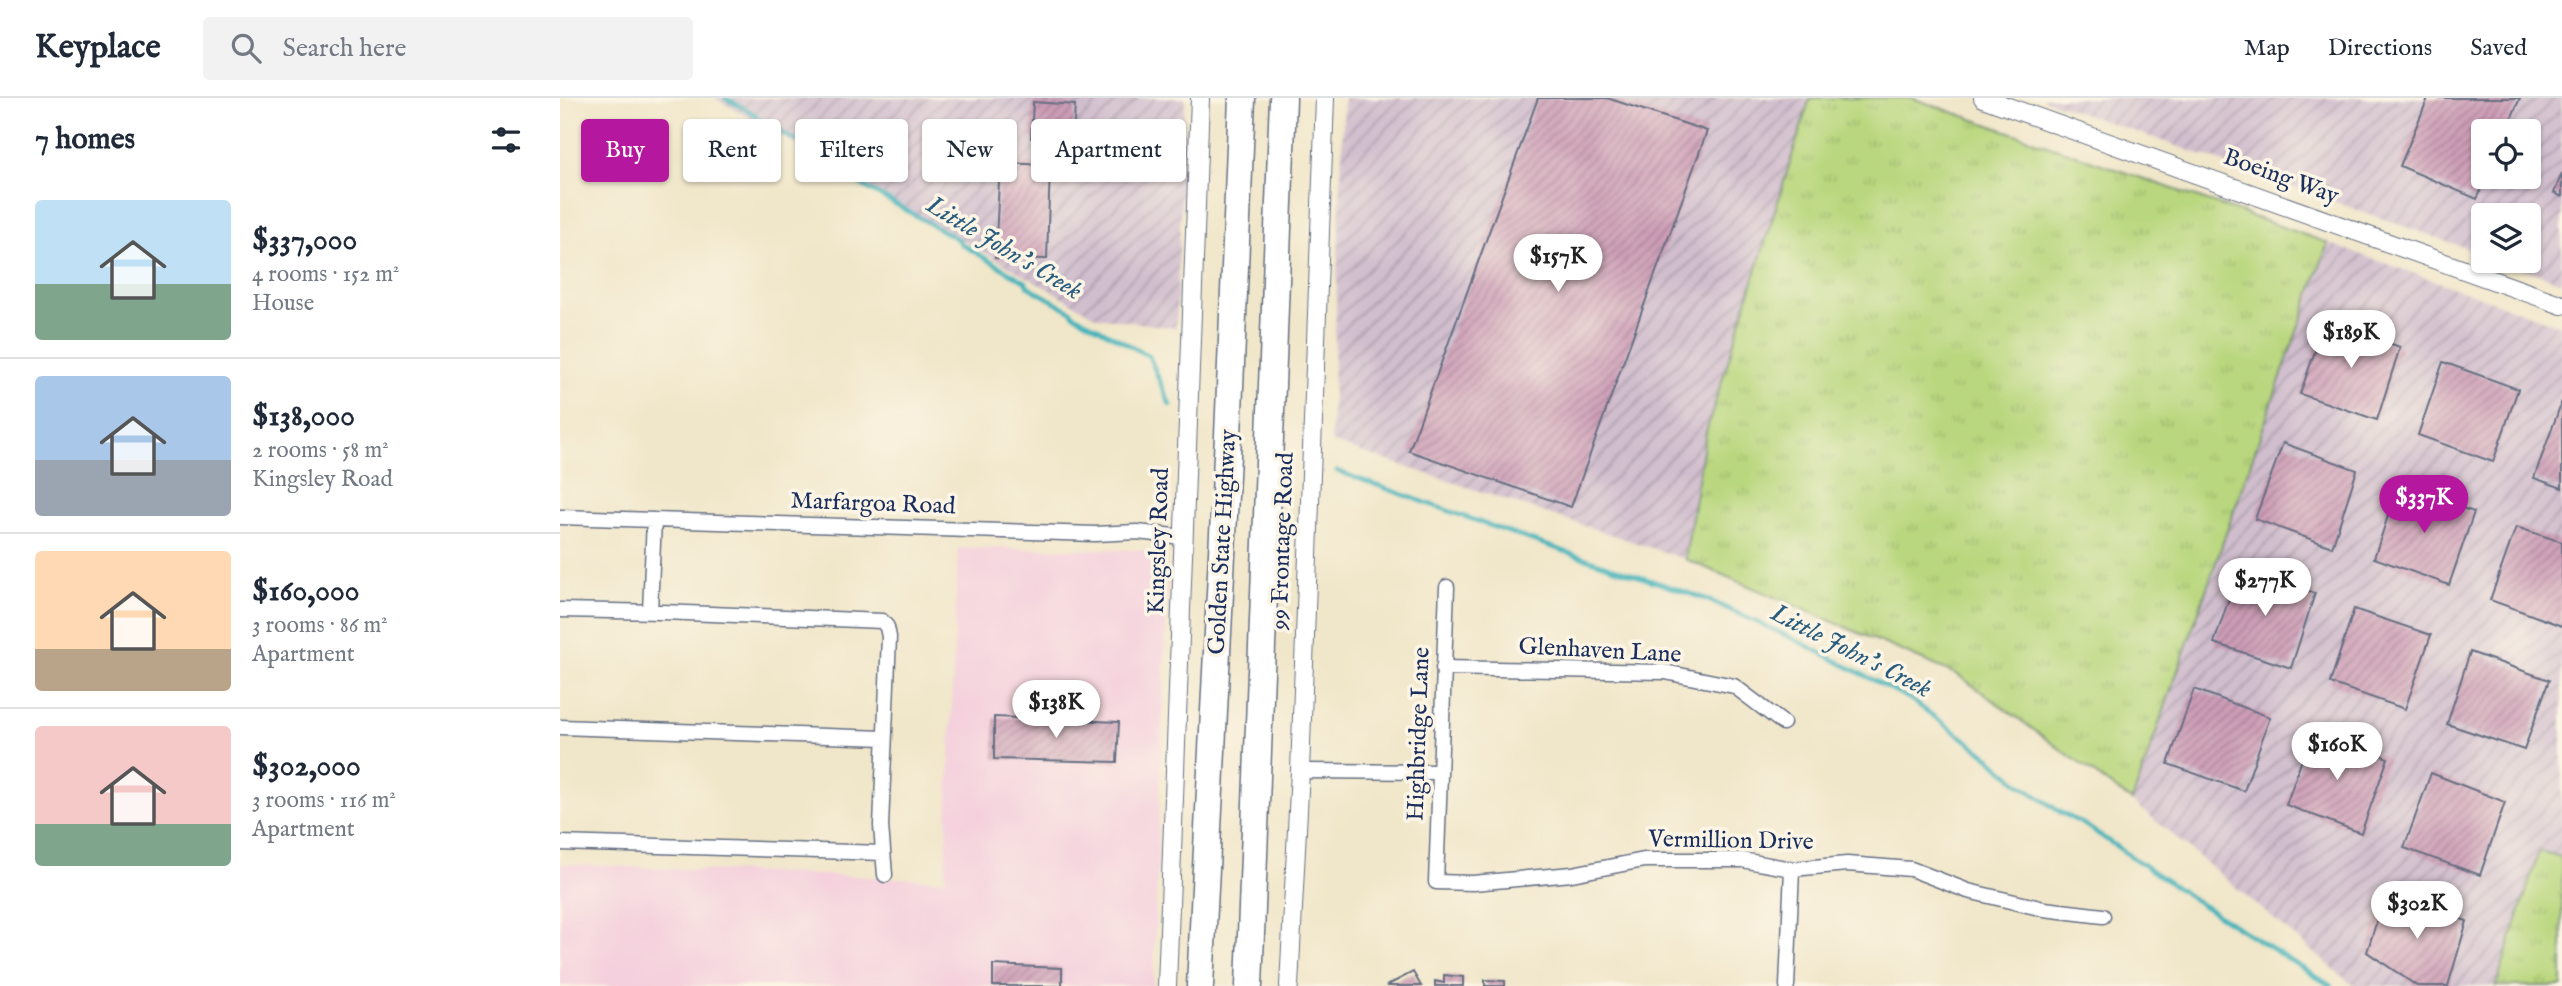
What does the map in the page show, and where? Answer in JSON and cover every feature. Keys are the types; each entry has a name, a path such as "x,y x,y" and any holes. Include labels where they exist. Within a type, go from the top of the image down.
{"highway":[{"name":"Golden State Highway","path":"1200,986 1242,98"},
{"name":"Golden State Highway","path":"1249,986 1283,98"}],"street":[{"name":"Kingsley Road","path":"1167,986 1200,98"},
{"name":"99 Frontage Road","path":"1289,986 1300,771 1325,98"},
{"name":"Boeing Way","path":"1983,98 2562,305"},
{"name":"Marfargoa Road","path":"560,517 1095,534 1137,532 1183,537"},
{"path":"650,611 654,520"},
{"name":"Highbridge Lane","path":"1436,882 1447,587"},
{"path":"560,610 882,621 887,627 889,638 881,826 886,875"},
{"name":"Glenhaven Lane","path":"1443,668 1665,672 1734,686 1783,723"},
{"path":"560,727 884,737"},
{"path":"1300,771 1440,772"},
{"path":"560,842 883,853"},
{"name":"Vermillion Drive","path":"1436,882 1473,883 1572,874 1644,860 1742,860 1792,869 1847,864 1911,869 1968,891 2044,909 2103,916"},
{"path":"1787,986 1792,869"}],"shaded area":[{"path":"715,98 1185,98 1184,119 1031,119 1031,182 1182,182 1176,328 1097,317 862,182 908,182 908,119 795,119 795,144 781,136 781,119 752,119"},
{"path":"1344,98 1810,98 1706,432 1685,559 1331,442"},
{"path":"2040,98 2562,98 2562,282 2536,273 2541,273 2541,203 2471,203 2471,250"},
{"path":"2328,243 2562,326 2562,857 2539,851 2496,986 2354,986 2132,801"},
{"path":"958,548 1148,550 1168,568 1153,986 560,986 560,864 945,880"}],"green space":[{"path":"1810,98 1912,98 2328,243 2132,801 1958,675 1685,559 1706,432"},
{"path":"2539,851 2562,857 2562,986 2496,986"}],"building":[{"path":"1538,98 1607,98 1707,131 1571,507 1409,451"},
{"path":"2428,98 2520,98 2511,119 2471,119 2471,189 2482,189 2477,199 2400,166"},
{"path":"1033,102 1075,105 1074,119 1032,119"},
{"path":"1017,164 1031,164 1031,182 1049,182 1047,259 995,258 999,182 1017,182"},
{"path":"2562,173 2562,197 2554,193"},
{"path":"2326,320 2400,347 2377,420 2300,394"},
{"path":"2443,362 2518,389 2493,462 2418,435"},
{"path":"2562,401 2562,488 2534,478"},
{"path":"2283,443 2357,470 2332,547 2255,519"},
{"path":"2398,486 2474,512 2449,585 2374,558"},
{"path":"2516,527 2562,542 2562,626 2490,600"},
{"path":"2240,566 2315,593 2291,668 2214,643"},
{"path":"2354,609 2431,635 2405,709 2330,683"},
{"path":"2470,652 2549,680 2524,750 2447,724"},
{"path":"2194,689 2270,717 2244,791 2168,764"},
{"path":"994,717 1119,722 1117,762 994,759"},
{"path":"2312,731 2388,758 2361,833 2286,805"},
{"path":"2431,773 2505,802 2480,875 2404,848"},
{"path":"2386,892 2467,921 2448,986 2417,986 2367,952"},
{"path":"993,965 1062,968 1062,986 993,986"},
{"path":"1413,972 1421,986 1386,986"},
{"path":"1444,975 1463,977 1463,986 1435,986 1435,981 1444,983"},
{"path":"1485,980 1505,981 1505,986 1485,986"}],"waterway":[{"name":"Little John's Creek","path":"725,98 804,143 849,178 959,240 961,244 1026,282 1027,286 1149,356 1170,405"},
{"name":"Little John's Creek","path":"1337,471 1706,599 1798,641 1910,699 2060,812 2085,825 2202,905 2331,986"}]}
